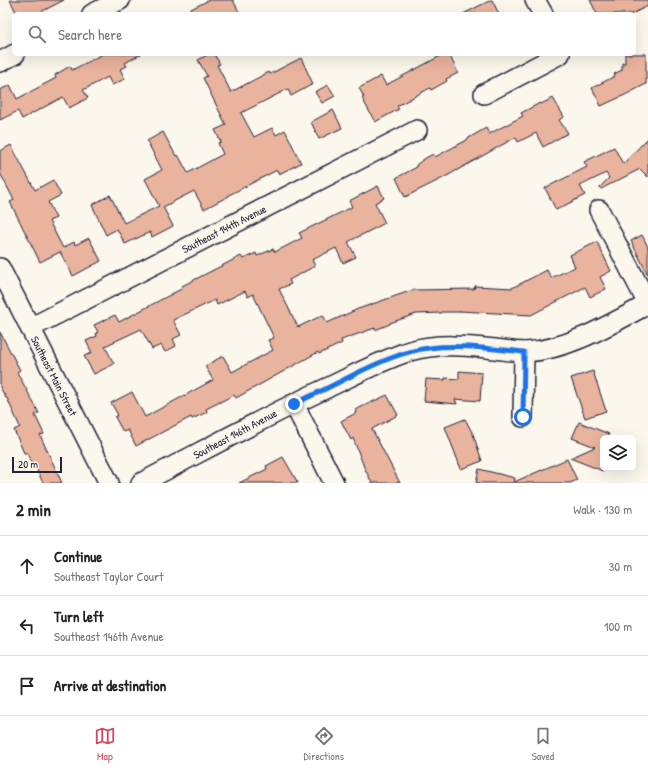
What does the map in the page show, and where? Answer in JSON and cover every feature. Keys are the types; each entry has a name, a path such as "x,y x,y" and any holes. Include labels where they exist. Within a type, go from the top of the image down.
{"street":[{"path":"535,0 542,12"},
{"path":"0,62 12,56"},
{"path":"484,94 556,56"},
{"name":"Southeast 144th Avenue","path":"30,328 417,130"},
{"path":"599,210 648,304"},
{"name":"Southeast Main Street","path":"0,268 109,483"},
{"name":"Southeast 146th Avenue","path":"141,483 294,404 385,360 412,351 451,346 472,346 524,352 550,348 602,329 648,304"},
{"path":"523,417 524,352"},
{"path":"294,404 334,483"}],"building":[{"path":"10,0 64,0 41,12 16,12"},
{"path":"209,0 233,0 239,12 185,12"},
{"path":"492,0 498,12 467,12"},
{"path":"590,0 648,0 648,6 636,12 596,12"},
{"path":"646,54 646,84 601,106 592,88 615,76 614,74 622,70 622,63 625,63 625,56"},
{"path":"99,56 137,56 125,63 127,66 120,69 125,79 112,85 108,77 83,90 88,98 69,108 63,97 22,119 18,111 0,120 0,90 10,85 17,99 56,78 55,75 70,66 72,70"},
{"path":"205,56 215,56 220,64 217,65 231,92 269,72 270,74 301,58 313,84 291,96 288,89 241,113 254,137 272,128 276,135 285,130 301,163 279,174 277,170 204,209 194,191 163,207 173,226 152,237 150,232 125,244 117,229 106,235 92,205 110,195 124,223 159,206 145,179 162,170 147,141 163,132 176,156 178,155 188,173 223,154 218,143 221,142 215,130 226,125 203,78 207,76 198,60"},
{"path":"440,56 450,56 458,73 446,79 447,81 431,90 430,88 397,106 399,109 375,122 362,98 364,97 359,88 381,76 386,85"},
{"path":"328,85 335,96 322,103 315,92"},
{"path":"553,98 564,117 559,120 568,133 543,147 536,133 518,142 516,137 445,177 405,197 396,178 417,167 416,165 424,159 433,154 435,157 486,128 489,134 523,116 521,113"},
{"path":"333,110 342,128 319,139 311,122"},
{"path":"648,138 648,177 640,169 601,189 600,187 609,178 606,173 580,186 585,195 556,210 545,188 587,167 584,162 614,147 623,164"},
{"path":"11,145 35,190 53,180 61,195 48,202 56,218 49,221 63,248 74,242 75,245 89,238 101,261 73,276 60,252 40,262 10,202 14,200 0,173 0,151"},
{"path":"378,186 384,198 375,203 385,223 348,242 356,257 343,263 336,248 312,260 315,266 289,280 291,284 279,289 298,327 323,315 327,323 358,309 413,290 474,289 475,286 512,288 547,270 551,278 575,267 570,255 597,242 611,271 600,277 606,289 590,297 585,287 531,315 460,311 416,314 375,330 375,328 341,340 342,343 319,354 318,352 236,398 234,395 206,409 207,412 192,419 191,417 136,446 128,430 123,432 115,417 118,415 111,403 132,392 145,417 213,380 205,366 223,356 232,372 273,350 268,340 274,338 253,294 248,297 245,291 217,305 215,300 173,320 181,335 173,339 176,346 165,352 161,345 152,349 141,329 105,346 114,364 94,374 84,356 92,353 86,341 97,336 96,333 98,332 94,325 115,315 119,322 183,288 182,286 241,256 243,259 256,253 257,256 273,249 275,252 302,238 299,233 352,207 349,201"},
{"path":"642,235 648,247 648,275 631,241"},
{"path":"0,332 20,370 17,372 39,413 35,415 44,434 40,435 62,483 43,483 34,464 32,465 27,453 24,453 14,430 20,427 7,398 0,387"},
{"path":"459,371 482,373 480,401 455,399 457,404 424,401 426,379 459,379"},
{"path":"593,371 606,411 585,418 571,378"},
{"path":"387,395 398,415 372,429 400,483 372,483 353,438 351,440 341,421 356,413 355,410"},
{"path":"465,419 473,434 482,461 461,469 445,427"},
{"path":"579,422 609,434 600,435 600,470 570,458 595,447 572,438"},
{"path":"283,457 298,483 239,483 267,469 266,466"},
{"path":"567,459 577,480 570,483 476,483 479,469 515,478 514,482"}],"route":[{"path":"294,404 385,360 412,351 451,346 472,346 524,352 523,417"}]}
